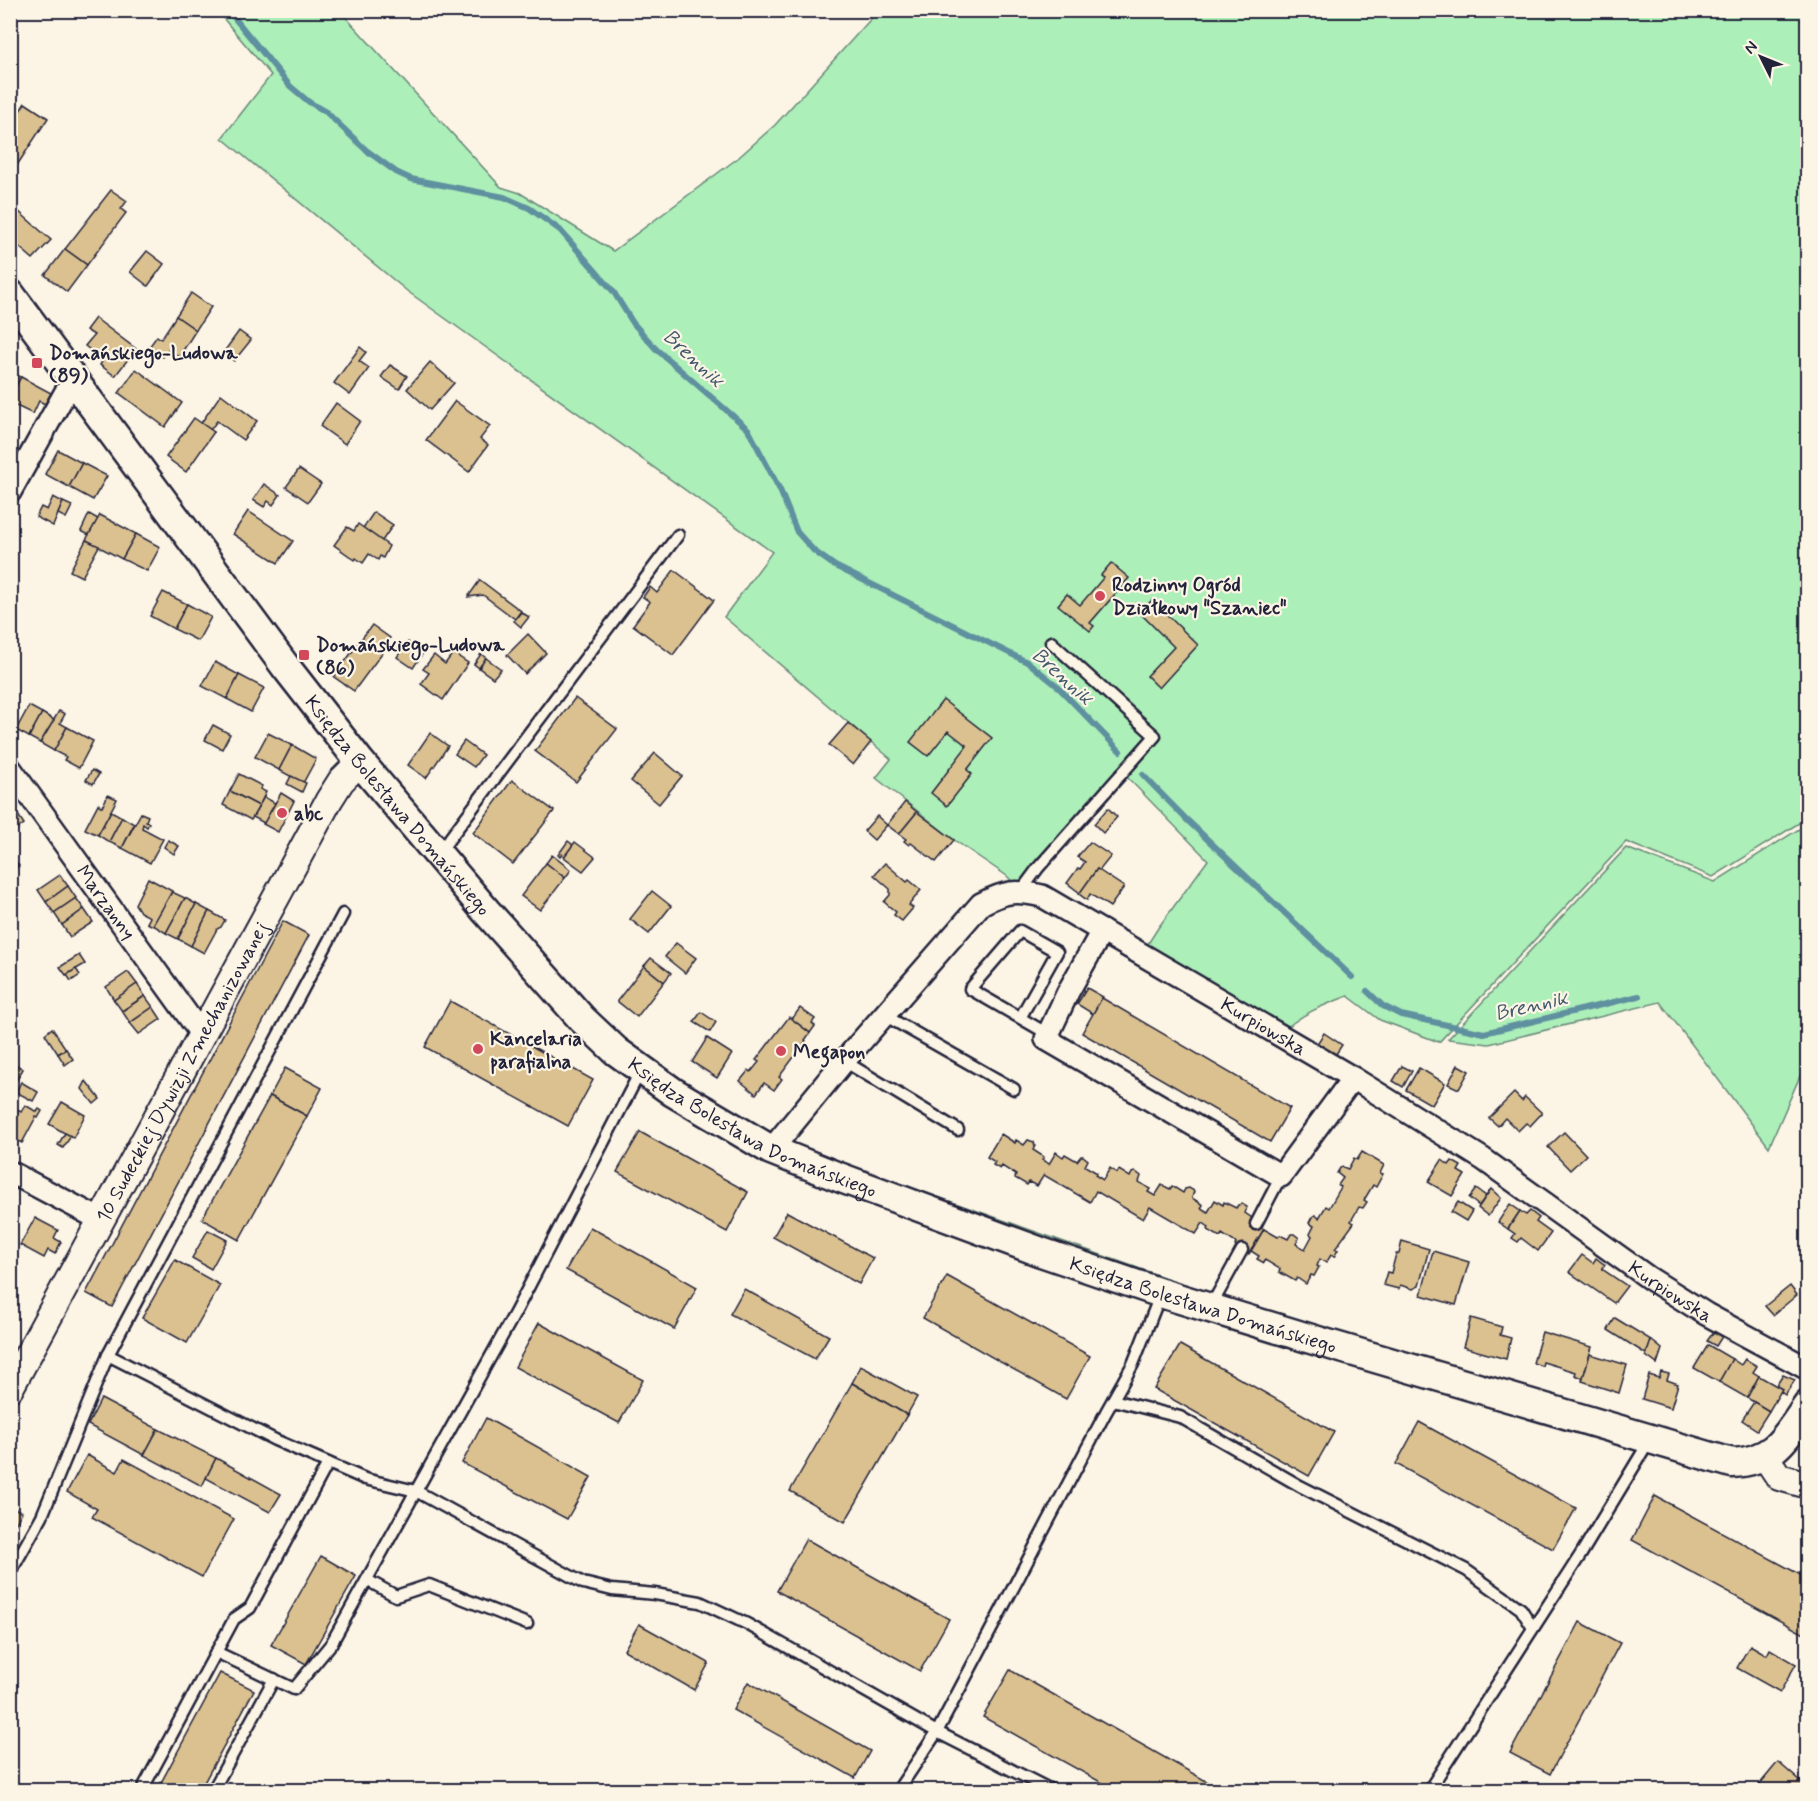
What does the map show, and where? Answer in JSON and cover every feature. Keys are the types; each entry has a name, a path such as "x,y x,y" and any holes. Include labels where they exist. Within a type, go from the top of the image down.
{"main road":[{"name":"Księdza Bolesława Domańskiego","path":"11,294 285,666 360,762 582,1019 641,1070 704,1112 771,1150 836,1176 1008,1240 1161,1293 1732,1463 1749,1462 1765,1456"},
{"path":"1765,1456 1779,1445 1808,1405"}],"street":[{"path":"10,492 65,393 76,383"},
{"name":"10 Sudeckiej Dywizji Zmechanizowanej","path":"14,1373 101,1220 329,800 341,781 360,762"},
{"name":"Marzanny","path":"10,768 202,1035"},
{"path":"771,1150 844,1061 981,904 1001,893 1021,891"},
{"name":"Kurpiowska","path":"1021,891 1042,896 1353,1078 1483,1159 1649,1278 1728,1326 1808,1369"},
{"path":"1102,931 1068,992 1046,1039 1281,1176 1353,1078"},
{"path":"10,1172 101,1220"},
{"path":"1765,1456 1779,1477 1808,1485"}],"lane":[{"path":"438,854 678,535"},
{"path":"1021,891 1038,868 1155,736 1051,642"},
{"path":"10,1573 42,1516 108,1354 342,914"},
{"path":"1020,1018 1057,952 1020,931 970,989 1020,1018 1048,1034"},
{"path":"884,1015 1014,1089"},
{"path":"844,1061 958,1130"},
{"path":"216,1652 294,1689 331,1644 515,1313 641,1070"},
{"path":"1256,1224 1281,1176"},
{"path":"1210,1308 1242,1250"},
{"path":"898,1791 937,1732 1133,1364 1161,1293"},
{"path":"108,1354 275,1440 365,1479 416,1491 584,1583 612,1590 655,1594 700,1602 747,1624 937,1732 1051,1791"},
{"path":"1113,1400 1179,1418 1300,1486 1466,1570 1521,1609 1533,1629"},
{"path":"1429,1791 1651,1439"},
{"path":"142,1791 234,1619 249,1608 328,1463"},
{"path":"366,1580 396,1596 429,1585 527,1624"},
{"path":"213,1791 274,1679"},
{"path":"1025,1791 1030,1780"}],"green space":[{"path":"217,11 340,11 501,187 520,193 613,251 738,158 775,125 878,11 1807,11 1807,818 1713,877 1626,842 1439,1042 1380,1020 1348,996 1303,1016 1279,1035 1142,953 1208,860 1123,773 1021,891 1007,876 954,840 876,778 891,759 724,617 772,552 407,291 222,138 271,75"},
{"path":"1807,824 1807,1060 1769,1147 1660,1002 1489,1044 1448,1039 1626,848 1715,882"},
{"path":"828,1158 1203,1291 1193,1293"}],"building":[{"path":"25,103 48,118 10,176 10,126"},
{"path":"111,190 127,201 121,209 126,213 87,265 65,249"},
{"path":"10,204 17,210 10,217"},
{"path":"17,210 51,240 33,259 10,239 10,217"},
{"path":"65,249 87,265 67,292 45,275"},
{"path":"147,251 164,264 148,286 130,272"},
{"path":"191,293 211,307 196,330 176,316"},
{"path":"176,316 196,330 179,357 168,350 163,357 149,347 157,336 161,339"},
{"path":"95,318 136,349 115,376 100,365 103,360 85,346 94,335 86,330"},
{"path":"239,331 251,340 234,361 223,353"},
{"path":"360,347 366,352 359,361 369,368 350,395 334,383"},
{"path":"430,362 454,383 430,410 407,389"},
{"path":"390,365 407,376 399,389 381,377"},
{"path":"136,369 182,403 165,427 119,393"},
{"path":"10,371 21,377 10,397"},
{"path":"21,377 51,393 45,404 39,401 33,414 10,403 10,397"},
{"path":"221,394 257,421 243,440 217,421 210,430 201,423"},
{"path":"455,401 490,426 480,439 488,445 469,472 426,440"},
{"path":"336,403 360,421 345,444 320,426"},
{"path":"194,418 214,432 186,472 166,457"},
{"path":"58,450 82,463 69,487 45,474"},
{"path":"82,463 107,476 93,500 69,487"},
{"path":"299,469 321,484 308,502 286,487"},
{"path":"264,484 280,495 273,505 268,501 264,507 253,500"},
{"path":"53,497 63,502 53,526 36,517 41,507 47,510"},
{"path":"63,502 72,506 66,518 58,514"},
{"path":"248,511 293,541 278,563 233,534"},
{"path":"374,512 393,525 382,541 363,528"},
{"path":"89,514 98,519 89,535 81,531"},
{"path":"100,515 136,534 122,559 86,540"},
{"path":"358,524 389,546 383,558 380,556 378,560 369,554 363,563 334,545 347,527 354,531"},
{"path":"136,534 160,547 147,571 122,559"},
{"path":"86,540 99,546 82,577 70,571"},
{"name":"Rodzinny Ogród Działkowy \"Szaniec\"","path":"1111,563 1129,578 1090,623 1094,626 1090,631 1058,605 1067,594 1080,605 1104,577 1101,575"},
{"path":"674,570 714,600 673,655 633,625 650,602 643,597 650,587 657,593"},
{"path":"480,580 521,611 515,619 483,595 468,597"},
{"path":"163,592 187,604 174,629 150,616"},
{"path":"1152,600 1198,645 1159,688 1147,676 1174,647 1140,613"},
{"path":"187,604 211,617 198,641 174,629"},
{"path":"521,612 529,617 521,627 514,621"},
{"path":"372,625 390,638 381,652 362,638"},
{"path":"528,634 546,653 525,674 507,655"},
{"path":"362,638 382,653 354,691 334,677"},
{"path":"408,642 423,653 413,668 397,657"},
{"path":"453,653 468,663 443,700 421,684 429,673 423,669 434,655 445,664"},
{"path":"481,654 486,658 479,668 474,664"},
{"path":"486,658 501,669 493,678 479,668"},
{"path":"215,662 239,675 227,699 202,686"},
{"path":"239,675 264,688 251,712 227,699"},
{"path":"575,698 617,729 576,782 535,751"},
{"path":"943,700 992,738 967,770 972,774 947,806 931,793 967,746 948,731 928,756 910,742"},
{"path":"29,706 42,713 29,737 16,730"},
{"path":"59,711 65,714 60,723 67,727 54,751 40,743"},
{"path":"42,713 54,720 40,743 29,737"},
{"path":"848,723 871,742 853,765 829,745"},
{"path":"213,725 230,734 222,749 205,740"},
{"path":"67,727 93,741 79,768 64,760 66,757 54,751"},
{"path":"268,733 292,745 279,770 255,757"},
{"path":"430,733 448,746 426,778 408,765"},
{"path":"464,741 483,755 474,767 455,754"},
{"path":"292,745 316,759 303,783 279,770"},
{"path":"655,753 682,776 659,804 631,781"},
{"path":"92,770 99,774 93,784 86,780"},
{"path":"239,774 262,786 260,789 266,792 259,806 230,791"},
{"path":"291,776 306,783 302,792 287,784"},
{"path":"512,780 554,811 513,864 473,833"},
{"path":"230,791 259,806 251,820 223,805"},
{"path":"281,793 294,801 278,832 263,824"},
{"path":"108,795 117,799 98,835 85,829 98,804 102,807"},
{"path":"264,797 275,803 264,823 253,817"},
{"path":"905,802 917,812 899,834 887,825"},
{"path":"10,803 16,812 10,816"},
{"path":"1108,808 1117,817 1103,833 1094,824"},
{"path":"111,811 122,817 109,842 98,835"},
{"path":"16,812 24,824 10,834 10,816"},
{"path":"917,812 954,840 936,862 911,843 909,845 904,841 906,839 899,834"},
{"path":"141,813 148,816 146,821 149,823 147,827 143,824 142,828 163,839 150,863 122,848"},
{"path":"877,816 887,825 874,840 864,831"},
{"path":"122,817 134,824 122,848 109,842"},
{"path":"168,840 179,846 174,854 164,847"},
{"path":"568,841 573,845 564,857 562,854 560,857 558,855"},
{"path":"575,842 595,857 583,871 564,857"},
{"path":"1090,842 1111,856 1099,871 1097,869 1080,893 1067,883 1085,862 1077,857"},
{"path":"10,855 19,866 10,873"},
{"path":"552,855 571,870 565,878 546,863"},
{"path":"546,863 565,878 540,910 521,896"},
{"path":"885,863 907,882 909,880 921,890 909,905 913,908 902,921 894,915 896,912 884,902 890,895 890,889 874,875"},
{"path":"1097,869 1124,887 1110,907 1090,894 1087,900 1079,894"},
{"path":"60,875 68,886 46,902 38,890"},
{"path":"148,878 172,891 153,926 147,923 150,917 140,912 135,904"},
{"path":"68,886 76,898 54,913 46,902"},
{"path":"652,891 671,906 649,934 630,919"},
{"path":"172,892 185,898 166,933 153,925"},
{"path":"76,898 84,909 62,925 54,913"},
{"path":"185,898 196,904 178,939 166,933"},
{"path":"196,904 209,911 191,946 178,939"},
{"path":"84,909 93,922 70,937 62,925"},
{"path":"209,911 225,920 217,929 204,953 191,946"},
{"path":"283,921 309,935 112,1307 86,1293"},
{"path":"676,943 696,958 685,973 665,957"},
{"path":"79,955 85,964 66,975 60,967"},
{"path":"651,958 671,973 664,982 644,966"},
{"path":"644,966 664,982 637,1017 617,1001"},
{"path":"76,969 80,975 71,981 67,975"},
{"path":"128,972 137,984 114,1000 106,987"},
{"path":"137,984 145,996 122,1011 114,1000"},
{"path":"1087,988 1103,997 1093,1014 1077,1004"},
{"path":"145,996 153,1007 130,1023 122,1011"},
{"path":"1102,998 1290,1108 1270,1142 1082,1033"},
{"path":"450,1001 593,1080 568,1126 425,1047"},
{"path":"153,1007 161,1019 139,1034 130,1023"},
{"path":"800,1008 815,1019 812,1023 815,1026 810,1033 792,1019"},
{"path":"701,1012 716,1022 710,1032 694,1022"},
{"name":"Megapon","path":"789,1017 810,1033 779,1077 782,1079 774,1090 764,1083 756,1094 740,1081 759,1062 756,1060"},
{"path":"52,1028 66,1049 58,1054 45,1034"},
{"path":"1324,1033 1342,1045 1334,1057 1316,1045"},
{"path":"707,1038 732,1054 717,1078 692,1062"},
{"path":"66,1049 73,1059 65,1065 58,1054"},
{"path":"15,1064 23,1069 11,1089 10,1073"},
{"path":"1458,1065 1469,1071 1459,1089 1448,1084"},
{"path":"1402,1066 1412,1071 1403,1087 1393,1081"},
{"path":"285,1068 322,1088 307,1116 270,1096"},
{"path":"1419,1068 1445,1083 1432,1105 1406,1090"},
{"path":"86,1081 100,1099 94,1104 82,1089"},
{"path":"21,1082 38,1092 33,1101 16,1092"},
{"path":"1514,1093 1522,1101 1525,1097 1542,1113 1530,1126 1526,1123 1518,1131 1505,1118 1498,1126 1489,1118"},
{"path":"270,1096 307,1116 239,1240 202,1219"},
{"path":"62,1102 85,1115 73,1138 49,1124"},
{"path":"25,1105 37,1112 39,1109 42,1111 38,1118 36,1117 22,1143 10,1137 10,1106 21,1112"},
{"path":"640,1132 748,1192 727,1232 617,1172"},
{"path":"1564,1132 1586,1155 1570,1170 1548,1147"},
{"path":"65,1133 71,1136 63,1148 58,1145"},
{"path":"1001,1134 1015,1143 1016,1140 1024,1145 1028,1140 1034,1142 1033,1150 1044,1157 1042,1160 1049,1164 1056,1152 1063,1157 1065,1154 1077,1161 1083,1156 1088,1160 1085,1166 1097,1173 1095,1175 1103,1180 1110,1168 1117,1173 1119,1170 1130,1177 1136,1172 1141,1176 1139,1182 1150,1189 1148,1192 1155,1196 1162,1185 1170,1189 1172,1186 1183,1193 1189,1188 1194,1191 1192,1198 1203,1205 1201,1208 1208,1212 1215,1200 1223,1205 1224,1202 1236,1208 1242,1204 1247,1207 1245,1213 1252,1218 1250,1221 1264,1229 1249,1254 1235,1246 1236,1243 1222,1234 1220,1237 1208,1230 1209,1227 1203,1223 1196,1234 1150,1207 1143,1219 1096,1191 1090,1202 1044,1175 1037,1186 1029,1182 1027,1185 1002,1166 1000,1169 993,1165 995,1162 987,1157"},
{"path":"1362,1152 1384,1165 1380,1173 1383,1174 1376,1187 1373,1185 1364,1200 1367,1202 1363,1208 1359,1207 1351,1221 1354,1223 1335,1249 1338,1250 1334,1257 1331,1255 1326,1263 1320,1259 1314,1276 1311,1275 1306,1284 1297,1278 1295,1281 1279,1272 1280,1269 1265,1260 1264,1263 1257,1259 1259,1256 1251,1251 1264,1229 1278,1237 1280,1235 1288,1239 1291,1234 1294,1234 1299,1238 1296,1244 1305,1249 1312,1236 1310,1234 1314,1226 1309,1223 1312,1217 1315,1215 1319,1218 1326,1206 1329,1208 1341,1187 1338,1185 1343,1178 1337,1173 1340,1168 1348,1169 1354,1158 1357,1160"},
{"path":"1442,1160 1449,1165 1452,1161 1461,1166 1458,1171 1465,1175 1452,1196 1428,1182"},
{"path":"1476,1189 1486,1196 1479,1206 1469,1198"},
{"path":"1491,1189 1501,1198 1488,1216 1478,1208"},
{"path":"1458,1202 1472,1211 1466,1221 1451,1212"},
{"path":"1510,1204 1520,1211 1508,1229 1498,1222"},
{"path":"1520,1211 1526,1215 1530,1211 1539,1218 1536,1222 1551,1233 1538,1251 1521,1238 1518,1242 1512,1238 1515,1234 1508,1229"},
{"path":"787,1212 873,1258 859,1284 773,1237"},
{"path":"35,1218 58,1230 54,1238 61,1242 55,1254 48,1250 44,1258 20,1245"},
{"path":"590,1227 697,1287 674,1329 566,1270"},
{"path":"208,1230 227,1240 211,1269 192,1258"},
{"path":"1402,1241 1429,1249 1419,1286 1413,1289 1400,1285 1399,1289 1383,1285 1387,1272 1391,1273"},
{"path":"1433,1251 1469,1262 1456,1305 1421,1295"},
{"path":"1582,1255 1593,1263 1596,1258 1605,1265 1602,1269 1627,1286 1614,1303 1569,1272"},
{"path":"175,1260 220,1285 187,1343 142,1318"},
{"path":"947,1276 1090,1356 1066,1399 923,1318"},
{"path":"1790,1286 1797,1295 1773,1315 1765,1306"},
{"path":"744,1289 829,1336 815,1359 730,1314"},
{"path":"1471,1318 1502,1327 1500,1335 1511,1338 1506,1359 1463,1347"},
{"path":"1615,1318 1651,1340 1646,1354 1608,1330"},
{"path":"539,1323 643,1380 619,1423 515,1367"},
{"path":"1715,1330 1723,1335 1716,1346 1707,1341"},
{"path":"1542,1332 1592,1347 1583,1378 1575,1375 1576,1372 1543,1362 1542,1366 1533,1363"},
{"path":"1651,1340 1662,1349 1657,1364 1646,1356"},
{"path":"1180,1345 1334,1432 1309,1476 1154,1389"},
{"path":"1708,1345 1732,1359 1719,1382 1694,1368"},
{"path":"1590,1354 1627,1365 1619,1393 1582,1381"},
{"path":"1732,1359 1741,1365 1745,1359 1757,1366 1753,1372 1759,1376 1747,1398 1719,1382"},
{"path":"861,1366 917,1397 907,1415 852,1383"},
{"path":"1661,1372 1669,1374 1667,1380 1678,1384 1671,1408 1642,1399 1649,1375 1659,1378"},
{"path":"1783,1375 1795,1380 1785,1395 1781,1392 1782,1389 1776,1386"},
{"path":"1759,1376 1782,1389 1769,1411 1747,1398"},
{"path":"852,1383 907,1415 845,1522 790,1491"},
{"path":"101,1399 158,1429 144,1455 88,1425"},
{"path":"1754,1402 1769,1411 1757,1430 1742,1420"},
{"path":"486,1418 591,1477 567,1519 462,1463"},
{"path":"1419,1422 1576,1508 1553,1549 1396,1464"},
{"path":"158,1429 216,1458 202,1486 144,1455"},
{"path":"87,1455 117,1472 124,1459 234,1519 202,1577 92,1517 97,1509 67,1492"},
{"path":"216,1458 281,1494 270,1512 206,1478"},
{"path":"1655,1496 1808,1579 1808,1636 1632,1540"},
{"path":"10,1506 22,1512 10,1533"},
{"path":"806,1539 949,1619 920,1671 777,1591"},
{"path":"321,1556 356,1576 306,1664 271,1645"},
{"path":"1580,1622 1620,1643 1550,1774 1510,1753"},
{"path":"639,1624 709,1663 694,1690 624,1650"},
{"path":"1750,1645 1767,1655 1770,1649 1796,1664 1780,1692 1737,1668"},
{"path":"1010,1670 1222,1790 1115,1790 983,1717"},
{"path":"220,1673 254,1690 200,1790 157,1790"},
{"path":"748,1682 870,1751 855,1778 733,1710"},
{"path":"1778,1762 1808,1788 1807,1790 1765,1790 1759,1785"}],"waterway":[{"name":"Brennik","path":"228,10 290,86 309,102 326,112 366,150 396,172 411,179 504,197 529,208 560,230 613,291 633,323 656,349 748,429 780,490 797,532 814,551 835,566 1029,663 1056,685 1120,751"},
{"name":"Brennik","path":"1143,775 1352,977"},
{"name":"Brennik","path":"1367,991 1383,1006 1401,1015 1484,1033 1639,996"}],"place":[{"name":"Domańskiego-Ludowa (89)","path":"37,363"},
{"name":"Rodzinny Ogród Działkowy \"Szaniec\"","path":"1100,596"},
{"name":"Domańskiego-Ludowa (86)","path":"304,655"},
{"name":"abc","path":"282,813"},
{"name":"Kancelaria parafialna","path":"478,1049"},
{"name":"Megapon","path":"781,1051"}]}
